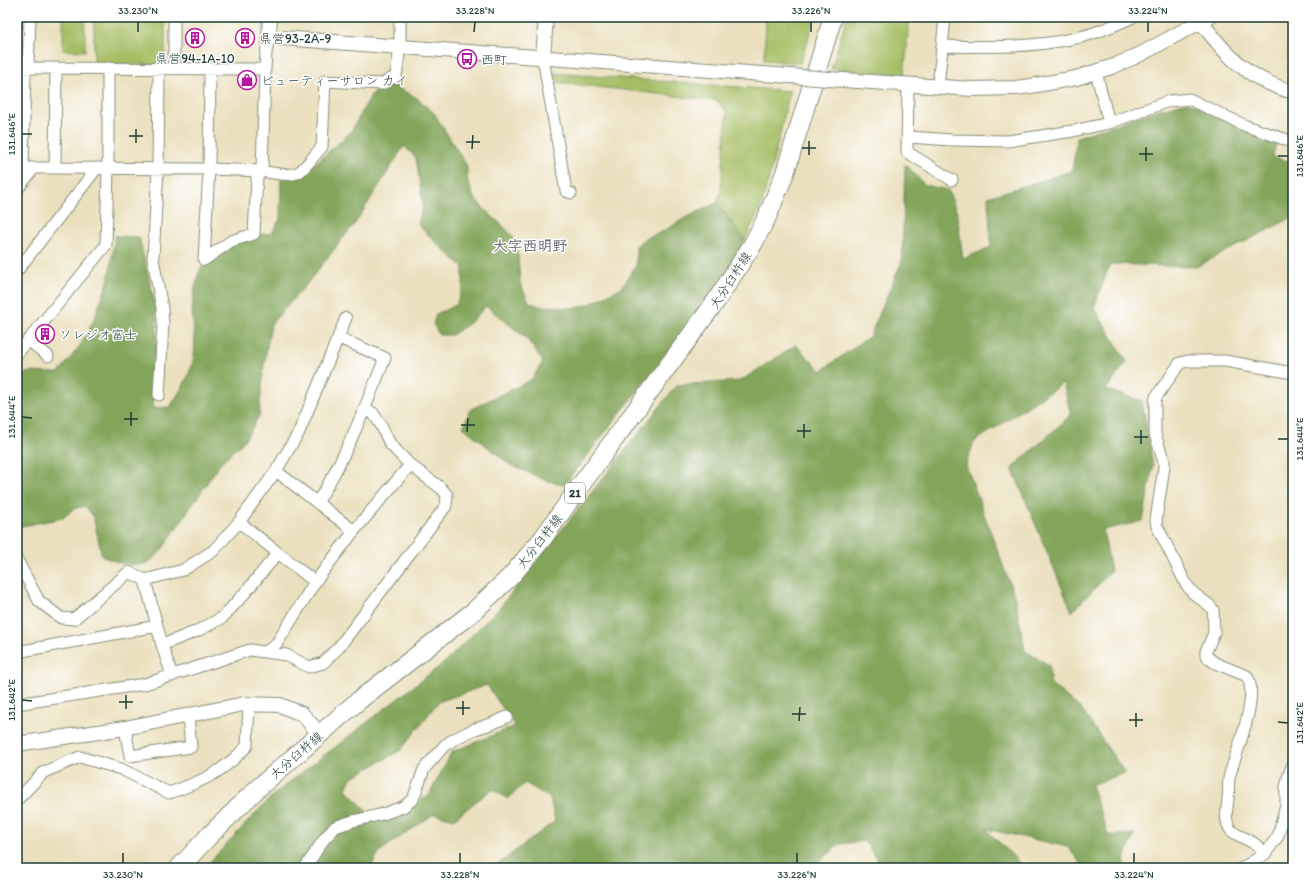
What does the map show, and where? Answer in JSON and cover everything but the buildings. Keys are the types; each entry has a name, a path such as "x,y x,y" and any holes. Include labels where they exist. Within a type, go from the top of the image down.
{"main road":[{"name":"大分臼杵線","path":"179,868 206,838 257,789 320,734 358,701 474,611 512,575 543,538 716,302 753,244 776,196 794,146 833,17"}],"street":[{"path":"17,190 25,169 21,119 25,72 28,68 30,17"},
{"path":"174,17 174,68"},
{"path":"210,69 209,169 204,260 232,241 254,234 257,177 262,171 265,69 270,17"},
{"path":"25,169 209,169 292,174 299,172 322,147 325,81 382,84 396,76 400,47 400,17"},
{"path":"546,17 543,58 566,191 572,193"},
{"path":"938,86 945,17"},
{"path":"942,46 1014,47 1045,44 1078,38 1111,27 1133,17"},
{"path":"269,37 908,85 987,89 1023,87 1064,81 1096,72 1139,56 1202,18 1219,45 1237,63 1274,86 1293,92"},
{"path":"17,68 265,69"},
{"path":"55,168 56,68"},
{"path":"17,354 106,245 103,168 108,68"},
{"path":"159,68 158,169 153,259 162,308 163,324 159,395"},
{"path":"1096,72 1109,123"},
{"path":"908,85 908,137 906,152 952,180"},
{"path":"908,137 952,140 1008,141 1073,131 1109,123 1169,101 1189,99 1246,126 1293,142"},
{"path":"17,271 103,168"},
{"path":"17,560 39,601 61,618 74,619 129,572 145,580 183,570 213,551 238,522 276,471 299,432 346,318"},
{"path":"317,503 331,480 349,444 384,358 339,338"},
{"path":"28,340 48,356"},
{"path":"1265,854 1257,846 1232,832 1227,821 1226,810 1229,798 1229,777 1245,726 1251,685 1249,679 1245,675 1215,663 1206,656 1206,651 1214,633 1213,610 1209,604 1193,593 1186,584 1159,531 1156,520 1164,462 1155,434 1154,411 1156,397 1177,366 1184,362 1225,362 1293,373"},
{"path":"17,704 145,684 250,650 286,654 309,667 323,663 339,647 446,506 448,495 410,465 390,444 373,413 364,410"},
{"path":"266,652 277,643 315,582 354,531 410,465"},
{"path":"276,471 354,531"},
{"path":"238,522 315,582"},
{"path":"162,645 197,631 222,618 278,553"},
{"path":"145,580 156,626 172,676"},
{"path":"17,652 156,626"},
{"path":"17,740 125,728 244,704 280,705 286,707 302,714 320,734"},
{"path":"17,800 44,772 80,757 121,769 169,793 198,783 221,770 247,746 249,704"},
{"path":"125,728 130,756 191,747 188,716"},
{"path":"305,868 324,839 335,827 404,807 413,799 424,769 445,745 456,738 507,717"},
{"path":"1242,868 1265,854 1278,836 1286,805 1286,787 1293,764"}],"green space":[{"path":"63,17 85,17 85,51 63,50"},
{"path":"94,17 165,17 165,62 163,65 94,63"},
{"path":"766,17 815,17 800,63 764,60"},
{"path":"847,17 910,17 904,75 831,69"},
{"path":"554,73 790,91 761,206 745,240 717,203 721,190 727,113 718,101 555,82"},
{"path":"387,84 417,98 434,113 467,166 467,178 473,196 484,209 514,238 518,256 520,283 529,302 539,306 576,308 590,304 622,287 636,265 636,246 645,238 662,232 685,218 717,203 745,240 715,292 564,485 545,480 509,464 463,427 471,409 531,380 543,362 527,339 486,306 470,323 452,335 439,335 433,324 436,314 456,305 463,287 463,267 418,224 423,205 416,158 404,146 356,222 305,286 271,324 264,366 259,416 245,440 222,461 161,551 149,562 138,565 119,562 102,556 93,516 85,506 73,509 63,518 17,527 17,377 29,372 59,373 81,344 93,322 108,282 115,236 139,237 156,308 157,334 153,408 170,407 185,382 193,362 195,344 192,312 193,297 200,270 204,264 242,240 257,235 272,233 280,219 281,179 302,175 344,138 352,130 371,95 380,87"},
{"path":"1188,102 1278,139 1272,157 1293,162 1293,217 1196,267 1110,264 1094,307 1127,362 1106,390 1142,401 1153,465 1143,521 1103,530 1111,571 1072,612 1012,468 1071,415 1063,383 974,442 966,465 1015,598 1025,651 1049,665 1051,684 1081,709 1125,773 1091,785 1108,835 1135,834 1124,861 1127,868 1084,868 1068,847 986,829 1025,868 882,868 865,841 840,844 812,868 493,868 555,821 550,798 525,783 508,799 492,789 454,819 434,814 380,851 370,868 310,868 339,829 407,810 429,795 452,752 515,726 487,685 438,702 401,750 351,778 346,789 368,812 332,825 301,868 204,868 273,795 445,662 501,606 677,385 740,381 796,345 821,371 870,336 902,261 905,164 925,185 948,190 957,212 963,259 991,247 988,197 1072,171 1077,137 1157,110"}],"place":[{"name":"県営94-1A-10","path":"195,38"},
{"name":"県営93-2A-9","path":"245,38"},
{"name":"西町","path":"467,59"},
{"name":"ビューティーサロン カイ","path":"247,80"},
{"name":"ソレジオ富士","path":"45,334"}],"district":[{"name":"大字西明野","path":"530,246"}]}
